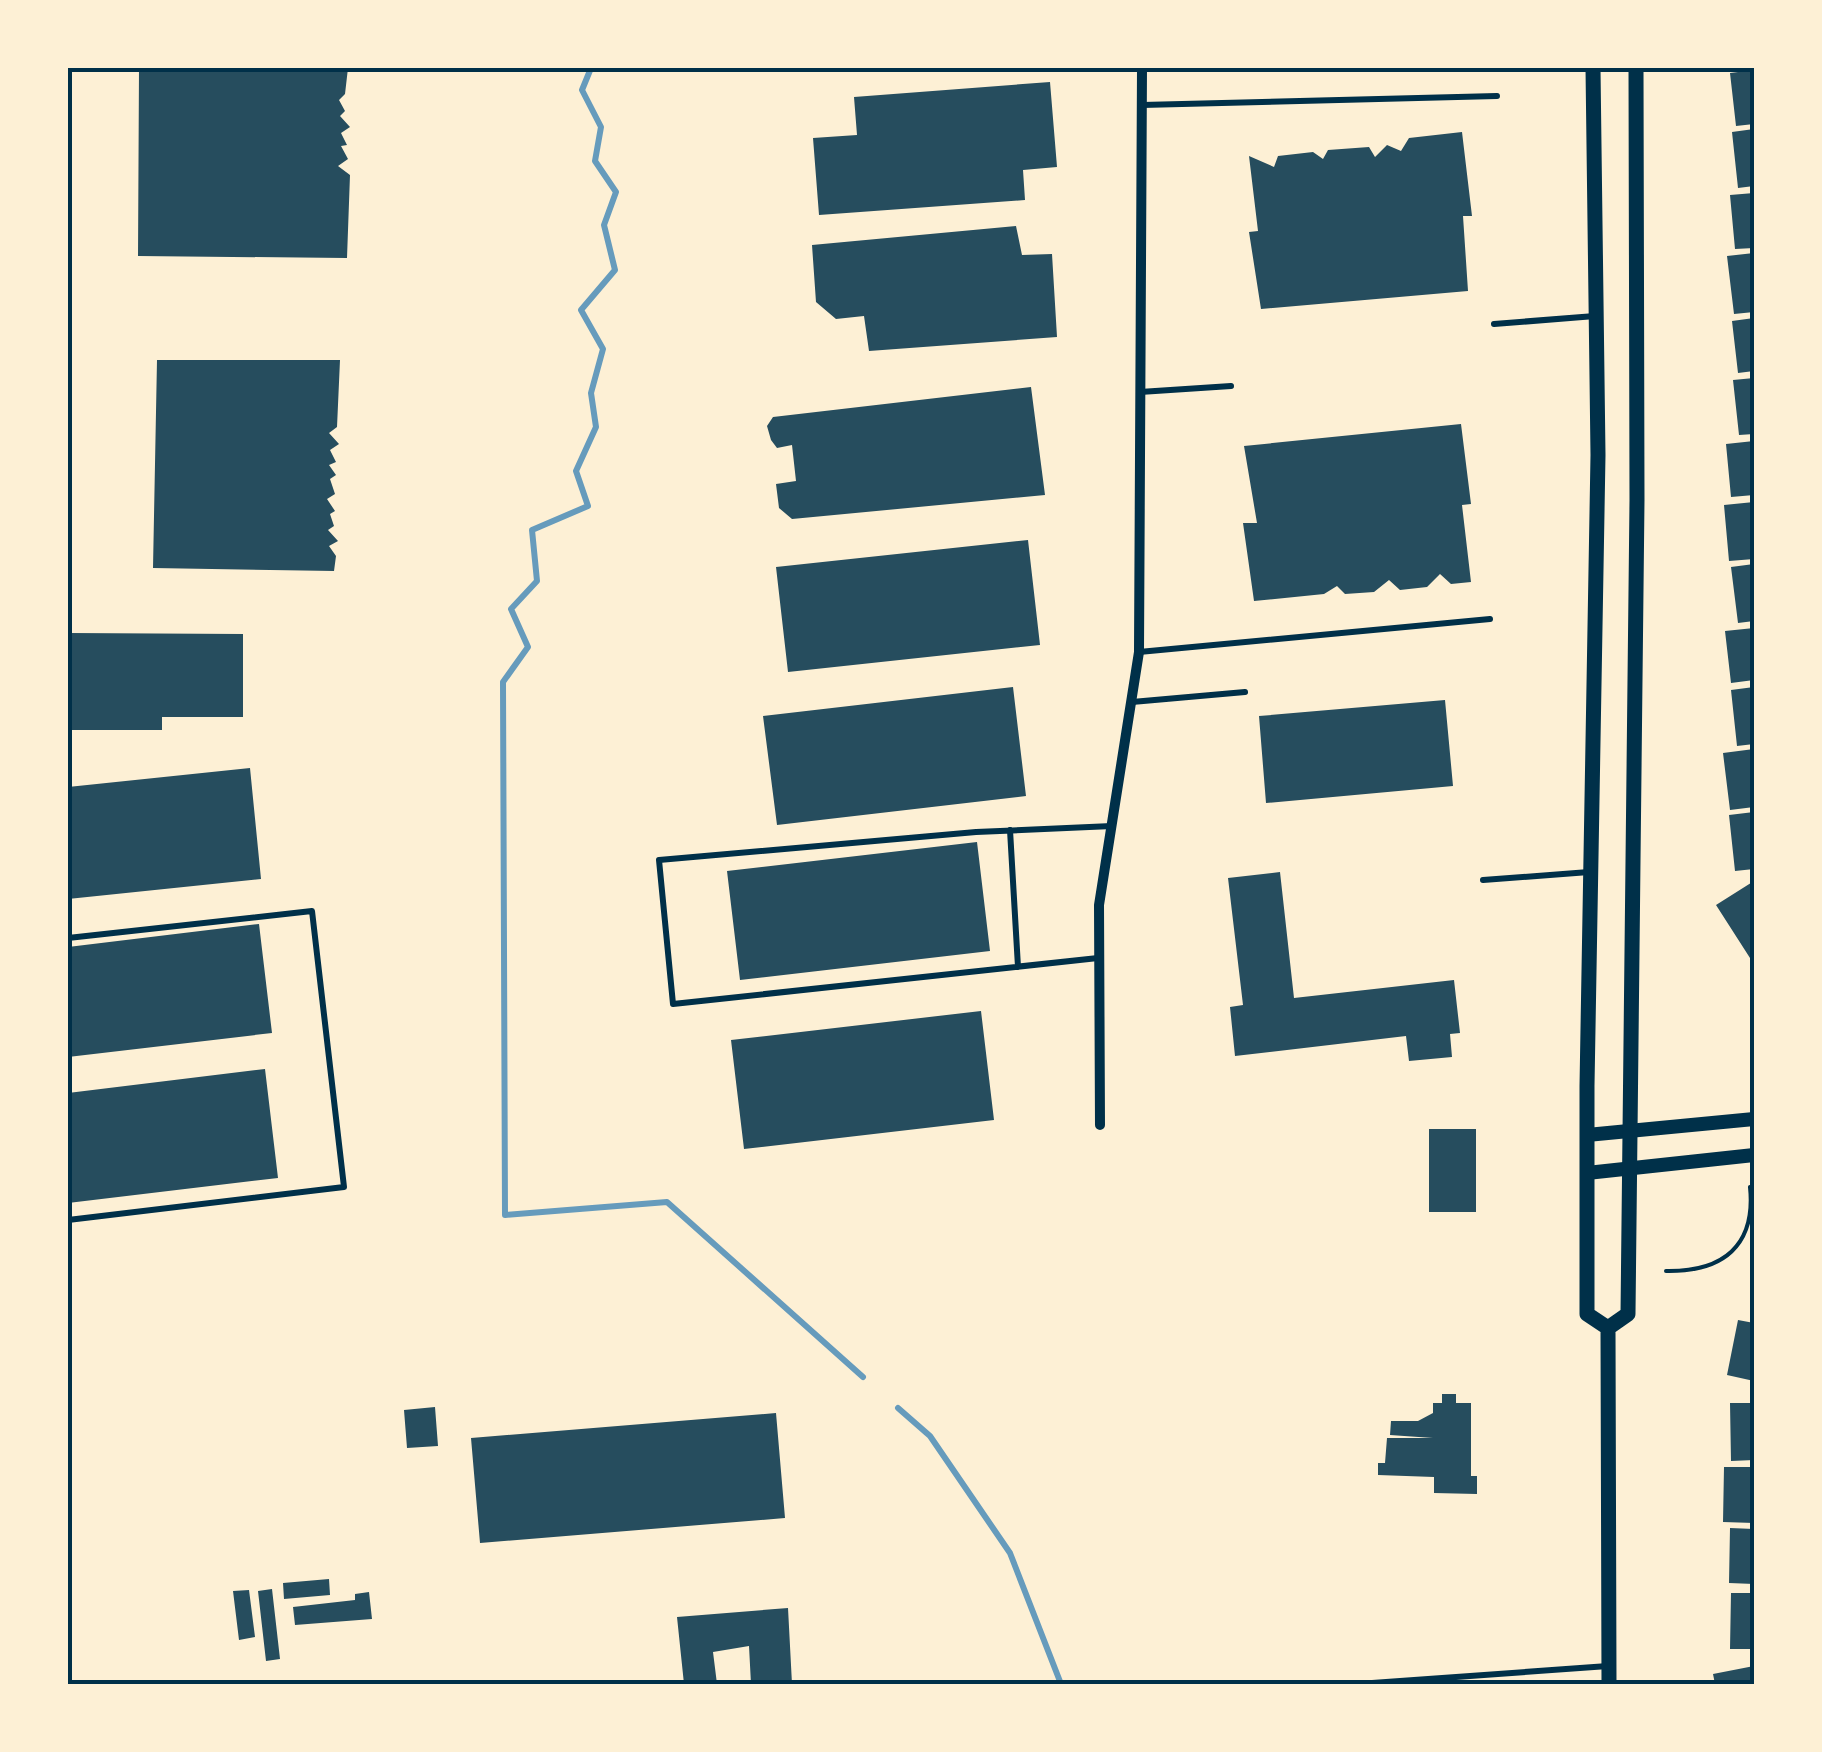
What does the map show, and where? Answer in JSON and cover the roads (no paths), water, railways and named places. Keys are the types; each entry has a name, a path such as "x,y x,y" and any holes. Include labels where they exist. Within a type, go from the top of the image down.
{"main road":[{"path":"1593,68 1598,455 1587,1314 1608,1328"},
{"path":"1608,1328 1628,1314 1637,500 1636,68"},
{"path":"1608,1328 1609,1684"}],"street":[{"path":"1100,1124 1099,906 1139,652 1142,68"},
{"path":"1587,1135 1754,1119"},
{"path":"1587,1173 1754,1155"}],"lane":[{"path":"1141,105 1497,96"},
{"path":"1494,324 1596,316"},
{"path":"1140,392 1232,386"},
{"path":"1139,652 1490,619"},
{"path":"1132,702 1245,692"},
{"path":"1099,958 673,1004 659,860 1010,830 1112,826"},
{"path":"1010,830 1018,966"},
{"path":"1484,880 1590,872"},
{"path":"68,938 312,911 344,1187 68,1220"},
{"path":"1358,1684 1609,1666"}],"waterway":[{"path":"591,68 582,90 601,127 595,161 616,192 604,225 615,270 581,310 603,349 591,393 596,427 576,471 588,506 532,530 537,581 511,609 528,647 503,682 505,1215 667,1202 863,1377"},
{"path":"898,1408 930,1436 1010,1553 1061,1684"}]}
